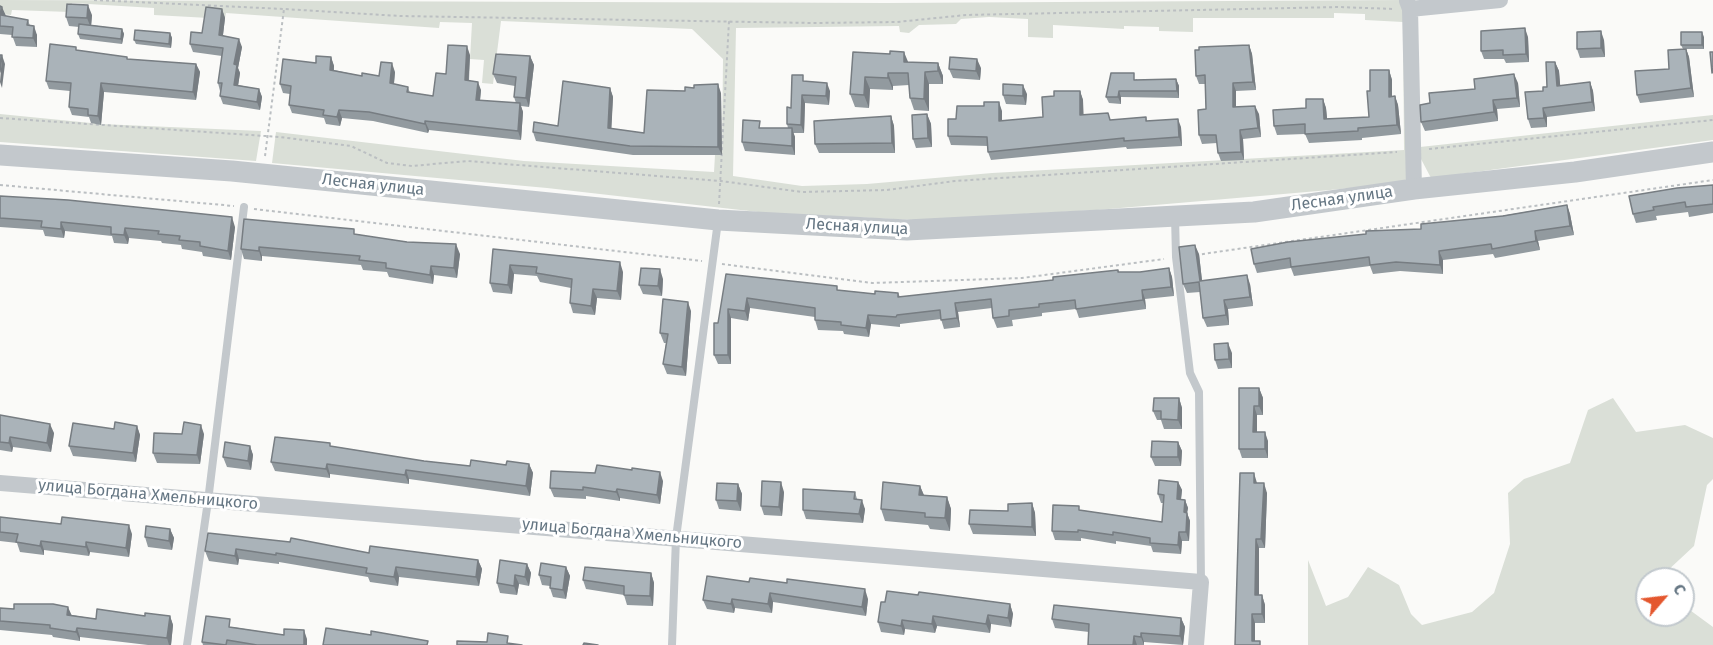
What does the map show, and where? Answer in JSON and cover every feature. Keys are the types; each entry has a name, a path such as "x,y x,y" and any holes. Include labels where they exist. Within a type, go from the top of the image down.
{"street":[{"path":"1414,189 1408,5 1500,0"},
{"name":"Лесная улица","path":"0,155 263,174 718,220 907,230 1254,212 1414,189 1575,172 1713,152"},
{"name":"улица Богдана Хмельницкого","path":"0,483 1201,582"},
{"path":"1196,645 1201,582"}],"lane":[{"path":"187,645 208,501 244,207"},
{"path":"1175,216 1176,257 1190,373 1199,392 1201,582"},
{"path":"672,645 676,538 718,220"}],"path":[{"path":"94,0 400,16 897,22 966,15 1408,5"},
{"path":"263,174 284,9"},
{"path":"718,220 729,21"},
{"path":"0,118 267,136 351,146 387,163 412,166 467,161 721,181 802,192 888,190 956,181 1413,151 1713,120"},
{"path":"0,185 244,207"}],"shaded area":[{"path":"0,0 886,3 1403,0 1410,177 1400,183 1330,190 1097,210 915,220 767,213 547,188 272,163 276,132 524,161 714,172 715,155 722,155 723,59 692,29 501,21 493,84 482,83 484,60 470,59 472,23 440,22 439,28 226,13 225,18 209,15 209,18 154,15 154,8 72,3 70,12 12,10 11,15 0,14","holes":["1334,13 1365,14 1365,20 1403,22 1404,150 992,173 867,184 802,186 733,176 736,28 899,26 900,32 909,33 919,25 956,24 961,19 989,17 1028,19 1028,37 1053,38 1053,25 1124,29 1124,26 1159,27 1159,31 1193,32 1193,18 1334,18"]},
{"path":"0,114 101,124 261,131 256,161 0,142"},
{"path":"1713,115 1713,140 1431,178 1421,159 1420,147"},
{"path":"1613,398 1636,432 1685,425 1713,438 1713,479 1707,485 1694,546 1671,567 1635,567 1635,627 1695,627 1695,614 1713,627 1713,645 1308,645 1308,560 1326,606 1348,597 1368,567 1399,585 1411,614 1422,625 1472,612 1494,593 1510,544 1508,493 1524,479 1570,463 1588,410"}],"building":[{"path":"67,4 88,5 87,18 66,17"},
{"path":"0,6 2,7 1,15 28,20 27,25 34,26 33,38 12,37 13,27 0,26"},
{"path":"206,7 222,9 219,35 239,39 234,64 237,65 234,85 259,89 257,102 220,96 222,83 218,83 223,48 190,44 191,32 202,33"},
{"path":"79,24 122,29 121,39 78,34"},
{"path":"1525,28 1526,54 1503,55 1503,50 1481,51 1481,31"},
{"path":"135,30 170,33 169,44 134,40"},
{"path":"1601,31 1601,48 1577,49 1577,32"},
{"path":"1681,32 1702,32 1702,45 1681,45"},
{"path":"50,44 76,47 76,50 127,57 127,59 196,64 193,92 101,83 98,116 88,115 88,109 69,107 71,83 46,81"},
{"path":"448,45 467,46 465,80 478,82 476,100 520,103 518,131 425,121 425,124 369,112 339,110 337,117 323,115 324,110 289,105 291,86 280,84 283,59 316,63 316,56 331,57 330,70 362,76 362,73 379,76 381,62 392,63 390,83 408,87 407,92 433,96 436,73 446,74"},
{"path":"1249,45 1253,82 1233,83 1233,107 1255,106 1258,128 1240,130 1241,152 1218,153 1216,135 1199,135 1198,110 1206,109 1205,75 1196,76 1195,50 1199,50 1199,47"},
{"path":"1686,49 1691,88 1637,95 1635,71 1669,69 1668,50"},
{"path":"890,51 904,52 904,62 938,63 938,71 925,72 924,99 910,98 908,73 888,73 888,78 865,77 864,95 850,94 853,52 890,54"},
{"path":"1710,52 1713,52 1712,73"},
{"path":"496,54 530,56 526,98 514,97 516,77 493,74"},
{"path":"950,57 977,59 976,71 949,69"},
{"path":"1546,62 1555,62 1557,86 1590,82 1592,102 1543,108 1544,118 1528,119 1525,92 1543,91 1543,87 1547,87"},
{"path":"1370,70 1389,70 1389,97 1395,96 1397,125 1358,128 1358,131 1305,134 1305,124 1274,126 1273,110 1306,108 1306,99 1323,99 1324,119 1369,117 1367,91 1370,91"},
{"path":"1111,73 1134,73 1134,80 1176,79 1177,91 1119,91 1118,97 1106,97"},
{"path":"1514,74 1517,98 1493,100 1494,112 1421,122 1420,105 1430,103 1429,93 1475,89 1474,79"},
{"path":"792,75 803,75 803,81 827,83 826,96 802,95 801,125 787,124 787,107 791,108"},
{"path":"563,81 610,88 608,128 644,133 647,90 685,91 685,87 694,88 694,85 718,84 718,147 630,146 533,132 534,122 558,126"},
{"path":"1003,84 1023,85 1023,96 1003,95"},
{"path":"1054,91 1080,91 1080,115 1108,113 1110,120 1146,117 1146,121 1178,119 1179,137 1124,141 1124,138 988,152 987,137 948,136 948,119 956,119 957,106 984,106 984,102 999,102 999,121 1043,117 1042,97 1054,96"},
{"path":"927,114 928,138 913,139 912,115"},
{"path":"891,116 892,143 815,144 814,121"},
{"path":"743,120 760,121 759,128 792,128 792,146 742,142"},
{"path":"1713,185 1713,204 1686,207 1685,202 1653,207 1654,210 1633,214 1629,196"},
{"path":"0,196 68,200 232,217 228,251 200,246 200,242 179,240 180,236 158,234 159,231 125,228 124,235 111,234 111,227 61,222 61,229 41,227 42,221 0,218"},
{"path":"1567,205 1570,226 1535,231 1536,241 1492,249 1491,244 1439,251 1440,265 1396,262 1370,265 1369,257 1291,267 1290,258 1254,264 1251,249 1288,242 1366,234 1366,231 1421,229 1421,224 1503,216"},
{"path":"244,219 354,229 354,234 407,242 456,244 454,268 431,266 430,275 386,268 386,263 359,260 360,256 259,247 259,251 241,249"},
{"path":"1195,245 1200,281 1247,275 1250,297 1224,300 1226,315 1203,318 1199,282 1183,284 1179,247"},
{"path":"493,249 620,262 617,291 593,289 591,306 570,303 572,279 536,273 537,267 510,265 508,285 490,283"},
{"path":"641,268 660,269 658,286 639,285"},
{"path":"1169,268 1171,287 1142,290 1143,300 1076,309 1075,300 1039,304 1039,307 1009,310 1009,316 993,318 991,299 955,303 957,318 941,320 940,310 897,315 896,317 868,315 866,328 841,325 841,322 815,320 815,308 747,298 745,311 728,309 728,355 714,355 714,323 718,323 726,274 837,286 837,290 875,294 875,291 898,293 898,297 1053,280 1053,277 1118,270 1118,272 1140,272"},
{"path":"663,299 688,302 682,367 663,364 668,334 660,333"},
{"path":"1228,343 1229,359 1215,360 1214,344"},
{"path":"1239,388 1259,388 1259,406 1254,406 1253,432 1265,432 1265,449 1239,449"},
{"path":"1154,398 1179,398 1178,420 1161,419 1161,411 1153,411"},
{"path":"0,415 50,424 47,443 10,437 9,443 0,442"},
{"path":"115,422 137,426 133,453 69,446 73,423 114,429"},
{"path":"184,422 201,425 197,455 153,453 154,433 182,434"},
{"path":"275,437 330,443 330,446 470,466 471,460 506,465 507,461 529,464 526,486 406,470 405,475 327,464 326,469 271,462"},
{"path":"1152,441 1178,442 1178,457 1151,457"},
{"path":"225,442 250,446 248,461 223,457"},
{"path":"597,465 660,472 657,495 617,489 616,492 583,487 583,490 550,488 551,471 595,473"},
{"path":"1240,473 1254,473 1254,483 1264,483 1261,539 1256,539 1255,595 1262,595 1262,614 1252,614 1252,641 1260,641 1260,645 1235,645"},
{"path":"1159,480 1178,482 1177,499 1185,500 1186,532 1179,532 1178,545 1150,543 1150,538 1113,532 1113,535 1078,530 1078,532 1052,531 1053,505 1079,506 1079,510 1162,522 1164,495 1158,494"},
{"path":"762,481 781,482 779,507 761,506"},
{"path":"883,482 920,486 919,495 947,497 945,518 925,517 925,513 881,509"},
{"path":"717,483 738,484 737,501 716,500"},
{"path":"803,489 855,492 854,499 862,500 859,514 803,510"},
{"path":"1032,503 1032,527 969,524 970,510 1008,511 1008,504"},
{"path":"0,517 61,524 62,517 129,525 126,548 86,542 86,547 41,541 40,546 16,542 18,534 0,532"},
{"path":"146,526 170,529 169,541 145,537"},
{"path":"208,533 290,542 291,538 369,553 370,546 478,560 476,577 396,567 394,577 366,573 367,568 276,553 276,555 236,549 235,556 205,551"},
{"path":"500,560 527,564 525,577 515,575 514,586 497,583"},
{"path":"541,563 566,567 563,590 550,588 551,577 539,575"},
{"path":"585,567 651,573 650,596 624,595 624,586 583,580"},
{"path":"707,576 749,582 750,578 787,583 787,579 865,589 862,607 770,593 768,604 732,599 731,604 703,600"},
{"path":"887,591 918,595 919,592 1010,604 1008,618 988,615 986,624 933,616 932,624 902,620 901,626 878,622 881,602 885,602"},
{"path":"14,604 53,604 68,607 67,615 96,619 97,609 145,616 145,613 170,616 167,638 77,628 76,632 50,628 50,625 0,621 0,608 14,609"},
{"path":"1054,605 1181,618 1180,636 1141,633 1141,637 1134,636 1133,645 1088,645 1089,624 1052,619"},
{"path":"206,616 230,619 229,627 284,635 284,629 304,630 304,645 257,645 227,640 226,645 202,642"},
{"path":"326,628 371,635 371,631 428,641 427,645 323,645"},
{"path":"488,633 508,636 507,643 522,645 457,645 457,641 487,642"}]}
